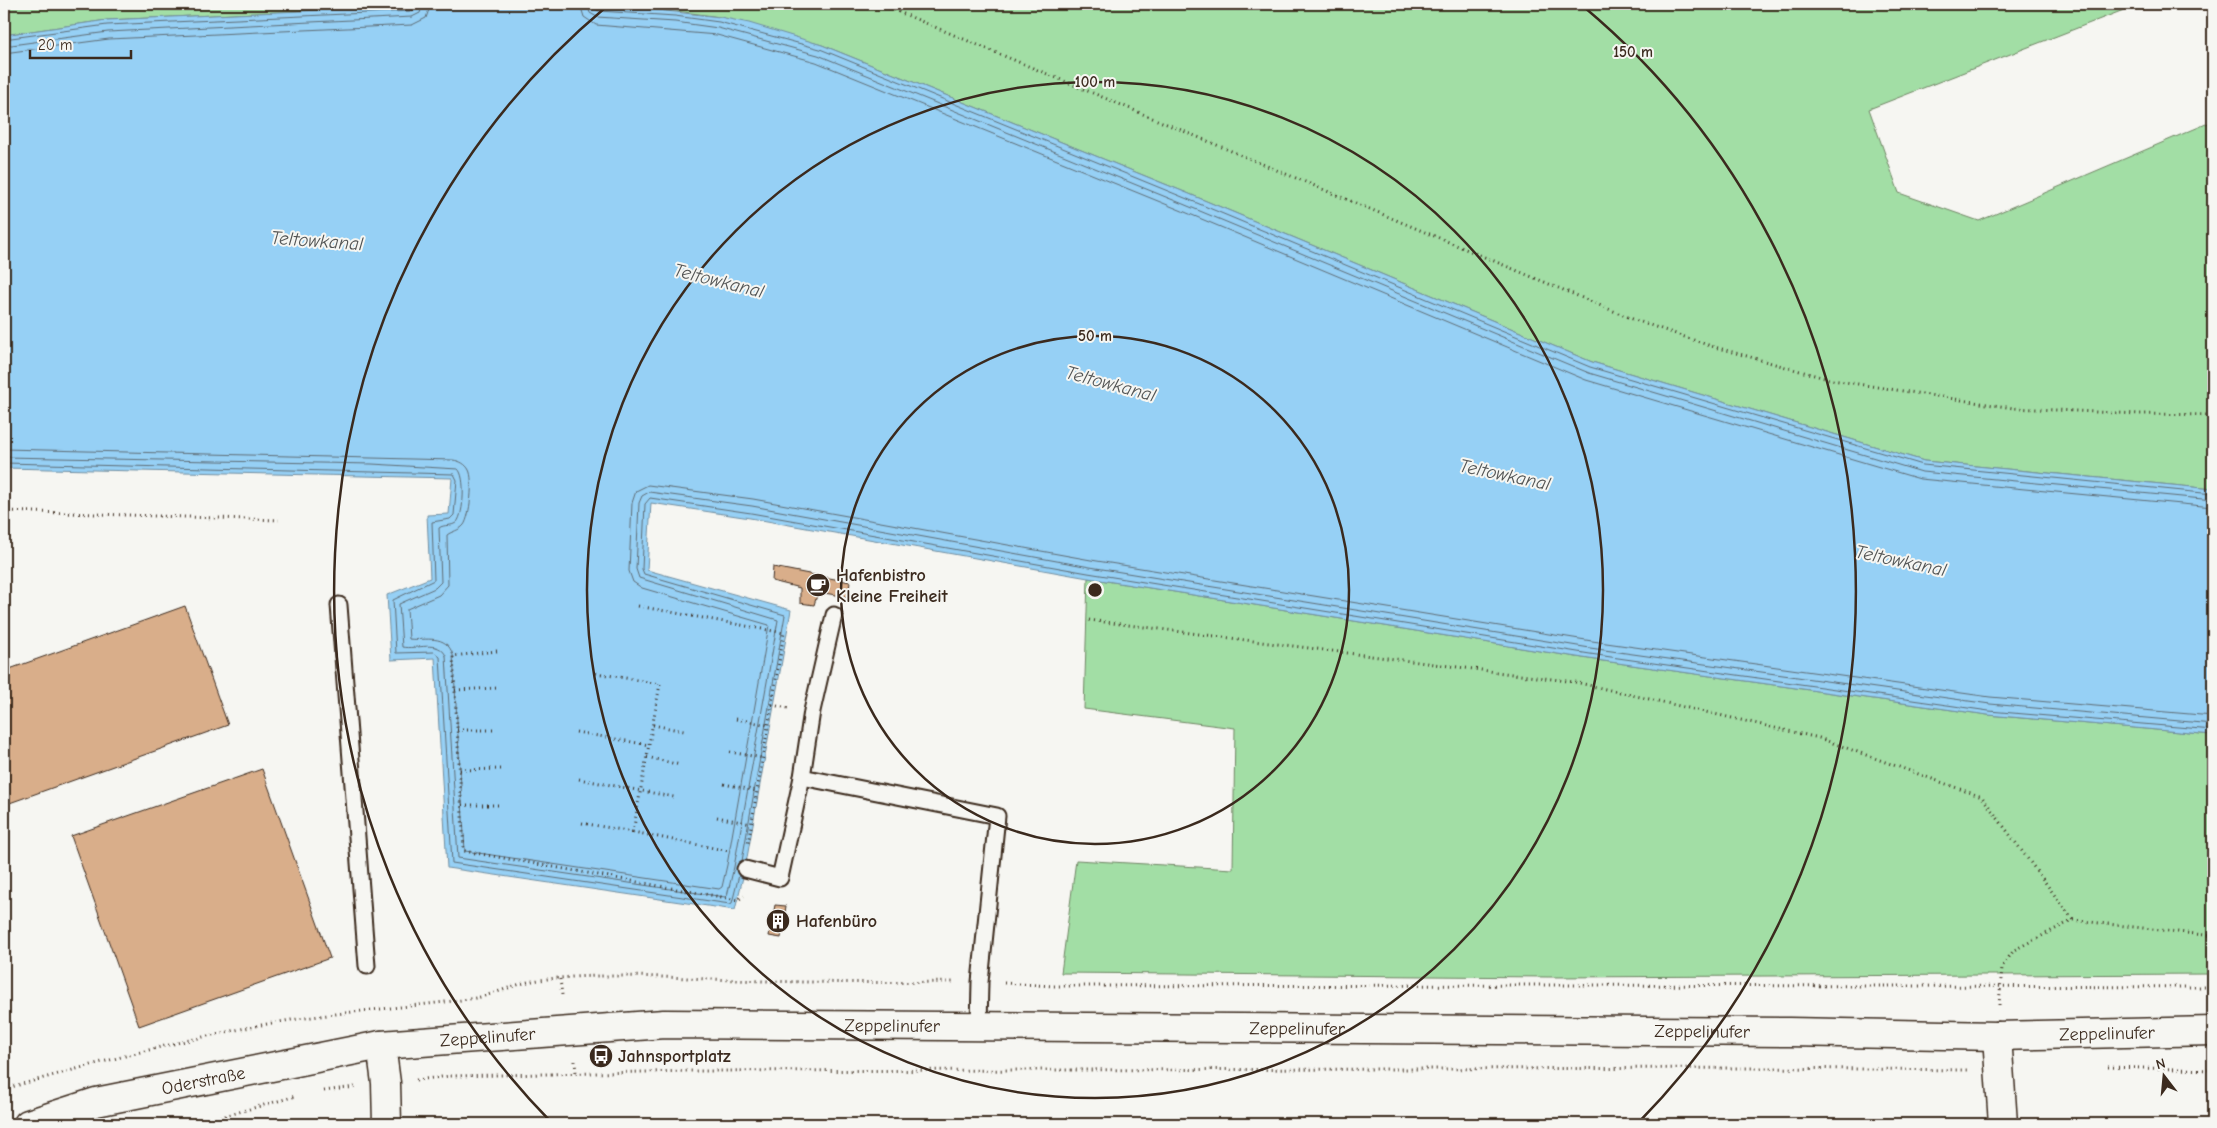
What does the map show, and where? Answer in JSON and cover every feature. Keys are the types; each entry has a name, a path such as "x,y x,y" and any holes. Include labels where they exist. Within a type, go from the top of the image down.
{"main road":[{"name":"Zeppelinufer","path":"381,1045 664,1024 978,1025 1997,1036 2213,1031"},
{"path":"1997,1036 2003,1124"},
{"path":"381,1045 386,1083 387,1124"},
{"name":"Oderstraße","path":"28,1124 96,1102 381,1045"}],"lane":[{"path":"339,606 367,966"},
{"path":"745,869 780,878 802,777 812,711 834,615"},
{"path":"802,777 997,816 980,982 978,1025"}],"path":[{"path":"880,4 1635,320 1711,346 1832,380 2013,408 2139,414 2213,415"},
{"path":"4,510 279,520"},
{"path":"638,606 784,633 774,705 768,725 748,847"},
{"path":"1089,620 1575,682 1818,738 1982,797 2073,920"},
{"path":"496,652 453,656 464,851 738,900"},
{"path":"596,673 660,684 633,832"},
{"path":"455,690 498,688"},
{"path":"736,719 768,725"},
{"path":"653,725 684,731"},
{"path":"457,730 496,730"},
{"path":"576,732 649,744"},
{"path":"730,752 763,758"},
{"path":"647,758 680,765"},
{"path":"460,770 501,769"},
{"path":"579,779 674,797"},
{"path":"724,784 757,791"},
{"path":"462,805 502,805"},
{"path":"717,817 751,824"},
{"path":"582,823 737,853"},
{"path":"1997,1036 2002,967 2014,950 2073,920 2213,936"},
{"path":"4,1089 137,1052 268,1024 374,1008 489,996 507,986 538,980 605,976 806,983 980,982 1052,986 2213,987"},
{"path":"560,979 562,995"},
{"path":"575,1058 576,1073"},
{"path":"317,1092 450,1076 690,1071 1756,1068 1937,1072 1998,1069"},
{"path":"2103,1068 2213,1070"},
{"path":"196,1124 299,1096"}],"green space":[{"path":"4,4 449,4 107,20 4,35"},
{"path":"449,4 2139,4 1869,109 1899,193 1979,221 2213,121 2213,489 1924,461 1592,362 1187,193 822,45 720,17 676,11 569,5"},
{"path":"1088,578 1589,659 1988,715 2213,735 2213,974 1548,977 1061,973 1076,860 1233,869 1235,728 1084,709"}],"water":[{"name":"Teltowkanal","path":"449,4 569,5 639,8 720,17 749,23 822,45 1187,193 1592,362 1924,461 2213,489 2213,735 1988,715 1589,659 1088,578 750,518 651,503 647,570 791,610 745,869 735,910 447,868 435,658 391,660 387,595 430,578 427,515 449,514 452,478 4,468 4,35 107,20"}],"building":[{"name":"Hafenbistro Kleine Freiheit","path":"773,567 850,582 848,597 818,592 814,605 800,603 800,588 772,581"},
{"path":"185,606 228,725 4,805 4,671"},
{"path":"262,769 330,958 139,1026 71,836"},
{"name":"Hafenbüro","path":"775,905 786,906 781,938 769,936"}],"place":[{"name":"Hafenbistro Kleine Freiheit","path":"818,585"},
{"name":"Hafenbüro","path":"778,921"},
{"name":"Jahnsportplatz","path":"601,1056"}]}
